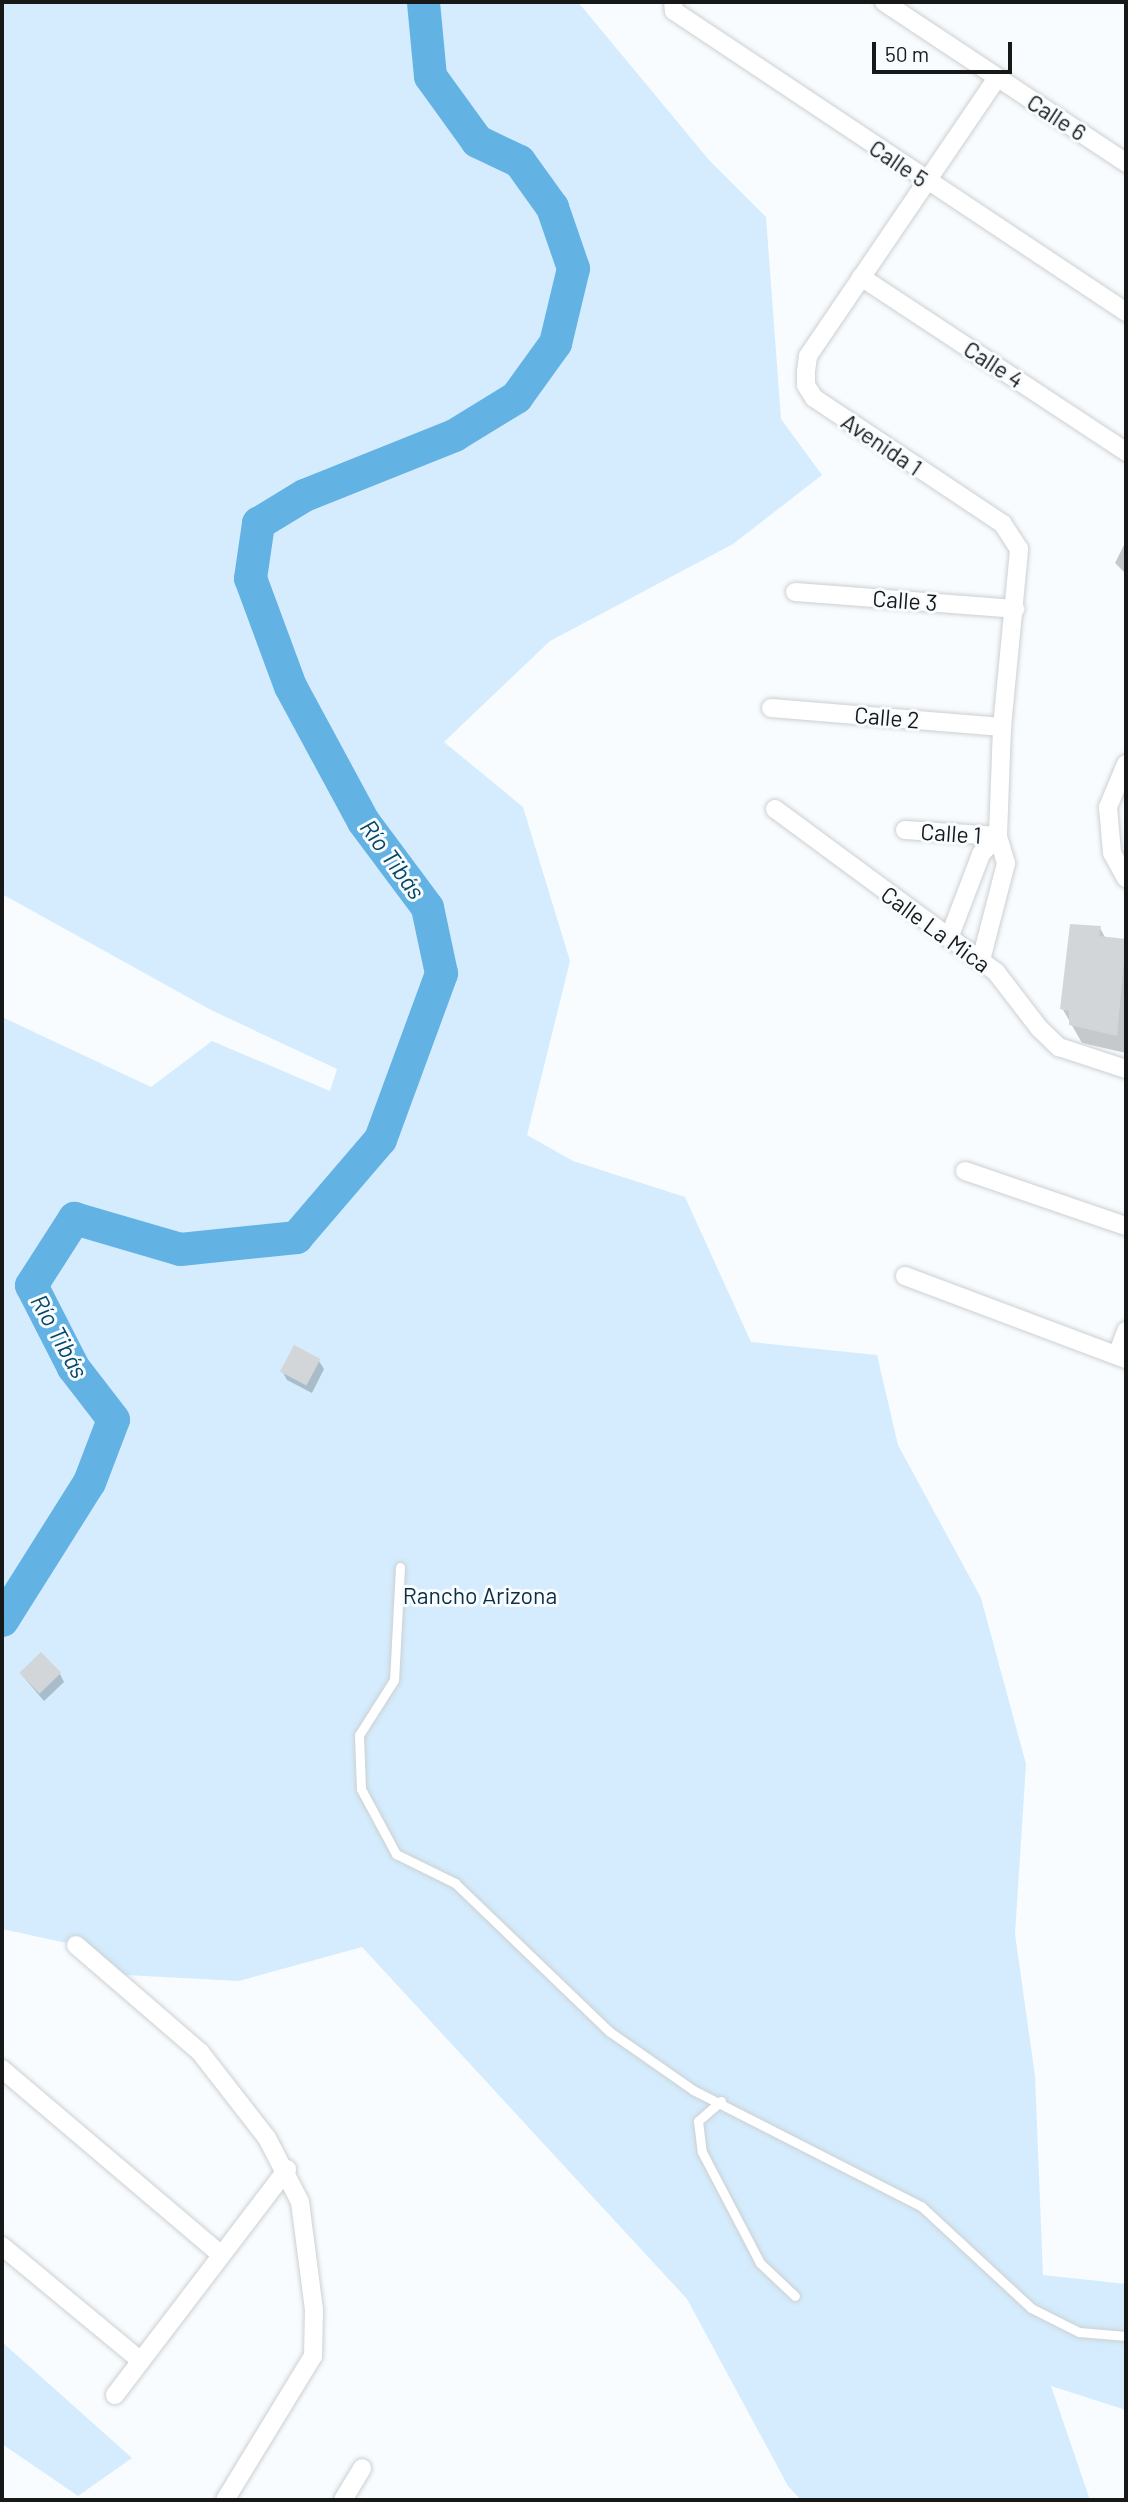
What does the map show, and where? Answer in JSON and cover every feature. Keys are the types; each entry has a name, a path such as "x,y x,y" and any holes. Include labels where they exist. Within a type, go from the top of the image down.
{"street":[{"name":"Calle 6","path":"884,2 1126,161"},
{"name":"Calle 5","path":"673,7 926,181 1126,312"},
{"name":"Avenida 1","path":"981,960 1006,863 998,836 1002,727 1019,549 1003,524 814,398 806,385 808,356 997,78"},
{"name":"Calle 4","path":"861,277 1126,452"},
{"name":"Calle 3","path":"795,592 1015,609"},
{"name":"Calle 2","path":"771,708 1002,727"},
{"path":"1126,764 1108,807 1108,830 1112,853 1126,878"},
{"name":"Calle La Mica","path":"775,809 981,960 1059,1047 1126,1069"},
{"name":"Calle 1","path":"905,830 998,836"},
{"path":"948,937 981,854 998,836"},
{"path":"965,1171 1126,1226"},
{"path":"905,1276 1122,1357 1126,1331"},
{"path":"76,1945 200,2052 287,2169 300,2202 314,2310 313,2356 225,2500"},
{"path":"2,2069 221,2255"},
{"path":"114,2395 287,2169"},
{"path":"2,2246 140,2360"},
{"path":"343,2500 362,2468"}],"lane":[{"path":"400,1567 394,1680 359,1735 361,1789 396,1854 455,1883 610,2032 693,2090 722,2101 921,2206 1031,2308 1079,2332 1126,2336"},
{"path":"722,2101 698,2121 702,2152 760,2263 794,2296"}],"green space":[{"name":"Rancho Arizona","path":"2,2 578,2 709,160 766,217 781,419 822,475 733,544 550,641 444,742 523,807 570,961 527,1135 573,1161 685,1197 751,1342 877,1355 898,1445 981,1598 1026,1764 1015,1934 1035,2076 1043,2275 1126,2284 1126,2410 1051,2386 1090,2500 801,2500 788,2486 687,2299 362,1947 239,1981 107,1974 76,1945 2,1929 2,1017 151,1087 212,1041 330,1091 337,1069 211,1010 2,894"},
{"path":"2,2342 132,2458 78,2496 2,2444"}],"building":[{"path":"1070,924 1101,926 1099,936 1126,939 1117,1036 1069,1025 1069,1011 1060,1009"},
{"path":"294,1345 320,1359 306,1386 280,1371"},
{"path":"41,1652 61,1673 40,1694 19,1673"}],"waterway":[{"name":"Río Tibás","path":"2,1620 89,1482 113,1419 73,1367 31,1285 74,1218 180,1249 296,1237 380,1139 441,973 427,907 363,821 290,686 250,578 258,523 304,495 454,435 516,397 555,343 573,268 552,207 519,161 477,141 430,76 423,2"}]}
